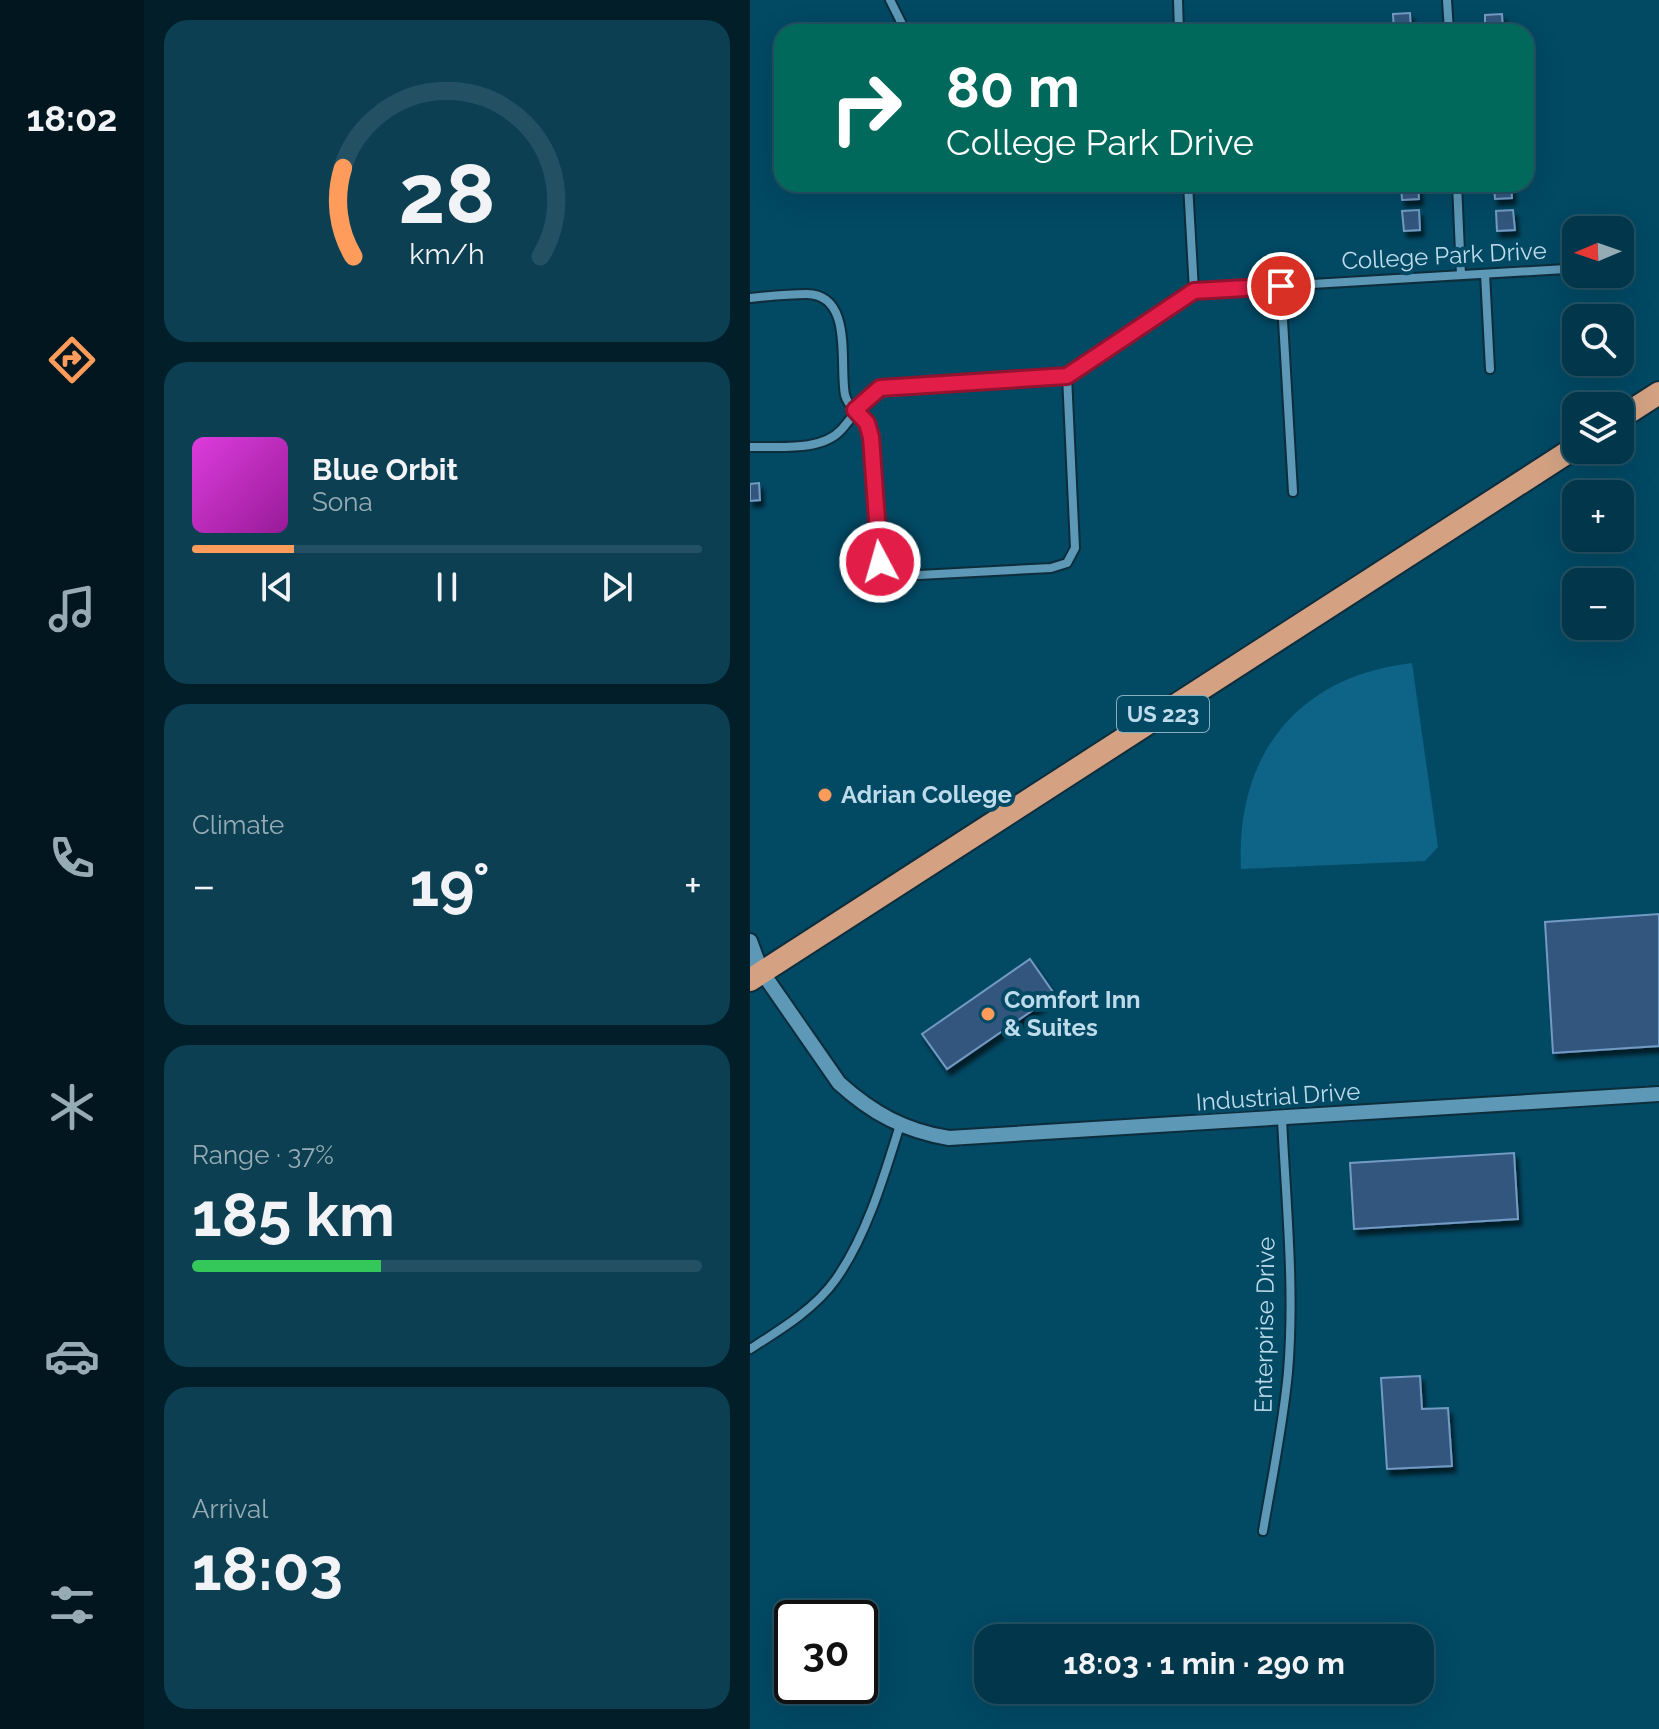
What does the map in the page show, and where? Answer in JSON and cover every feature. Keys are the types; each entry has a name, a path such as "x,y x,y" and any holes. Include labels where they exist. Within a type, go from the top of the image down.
{"highway":[{"path":"1634,409 1659,393"},
{"name":"US 223","path":"754,971 1562,456"}],"street":[{"path":"890,0 902,24"},
{"path":"1178,0 1179,24"},
{"path":"1447,0 1448,24"},
{"path":"750,447 822,443 843,428 855,410 880,388 1067,376 1194,291 1188,192"},
{"path":"1457,192 1461,275"},
{"name":"College Park Drive","path":"1194,291 1562,269"},
{"path":"1485,274 1490,369"},
{"path":"1281,286 1293,492"},
{"path":"750,298 808,294 829,303 840,325 847,401 867,423 871,437 878,548 886,572 916,576 1051,568 1067,563 1075,548 1067,376"},
{"name":"Industrial Drive","path":"750,941 754,971 839,1083 880,1116 900,1125 949,1138 1659,1094"},
{"name":"Enterprise Drive","path":"1263,1531 1283,1422 1288,1370 1288,1255 1282,1119"},
{"path":"750,1349 785,1326 834,1281 852,1253 900,1125"}],"shaded area":[{"path":"1412,663 1438,847 1425,861 1241,869 1242,828 1249,791 1262,758 1281,728 1306,704 1336,685 1371,671"}],"building":[{"path":"1410,13 1411,24 1394,24 1393,14"},
{"path":"1502,14 1503,24 1485,24 1485,15"},
{"path":"1402,192 1419,192 1419,199 1402,200"},
{"path":"1495,192 1512,192 1512,198 1495,199"},
{"path":"1419,210 1420,230 1404,231 1402,211"},
{"path":"1513,210 1515,230 1497,231 1496,211"},
{"path":"759,483 760,500 750,501 750,484"},
{"path":"1659,914 1659,1046 1553,1053 1545,922"},
{"name":"Comfort Inn & Suites","path":"1030,959 1055,995 947,1069 922,1034"},
{"path":"1514,1153 1518,1219 1354,1229 1350,1163"},
{"path":"1420,1376 1422,1409 1448,1408 1452,1466 1387,1469 1381,1378"}],"place":[{"name":"Adrian College","path":"825,795"},
{"name":"Comfort Inn & Suites","path":"988,1014"}],"route":[{"path":"880,562 871,437 867,423 855,410 865,398 880,388 1067,376 1194,291 1281,286"}]}
